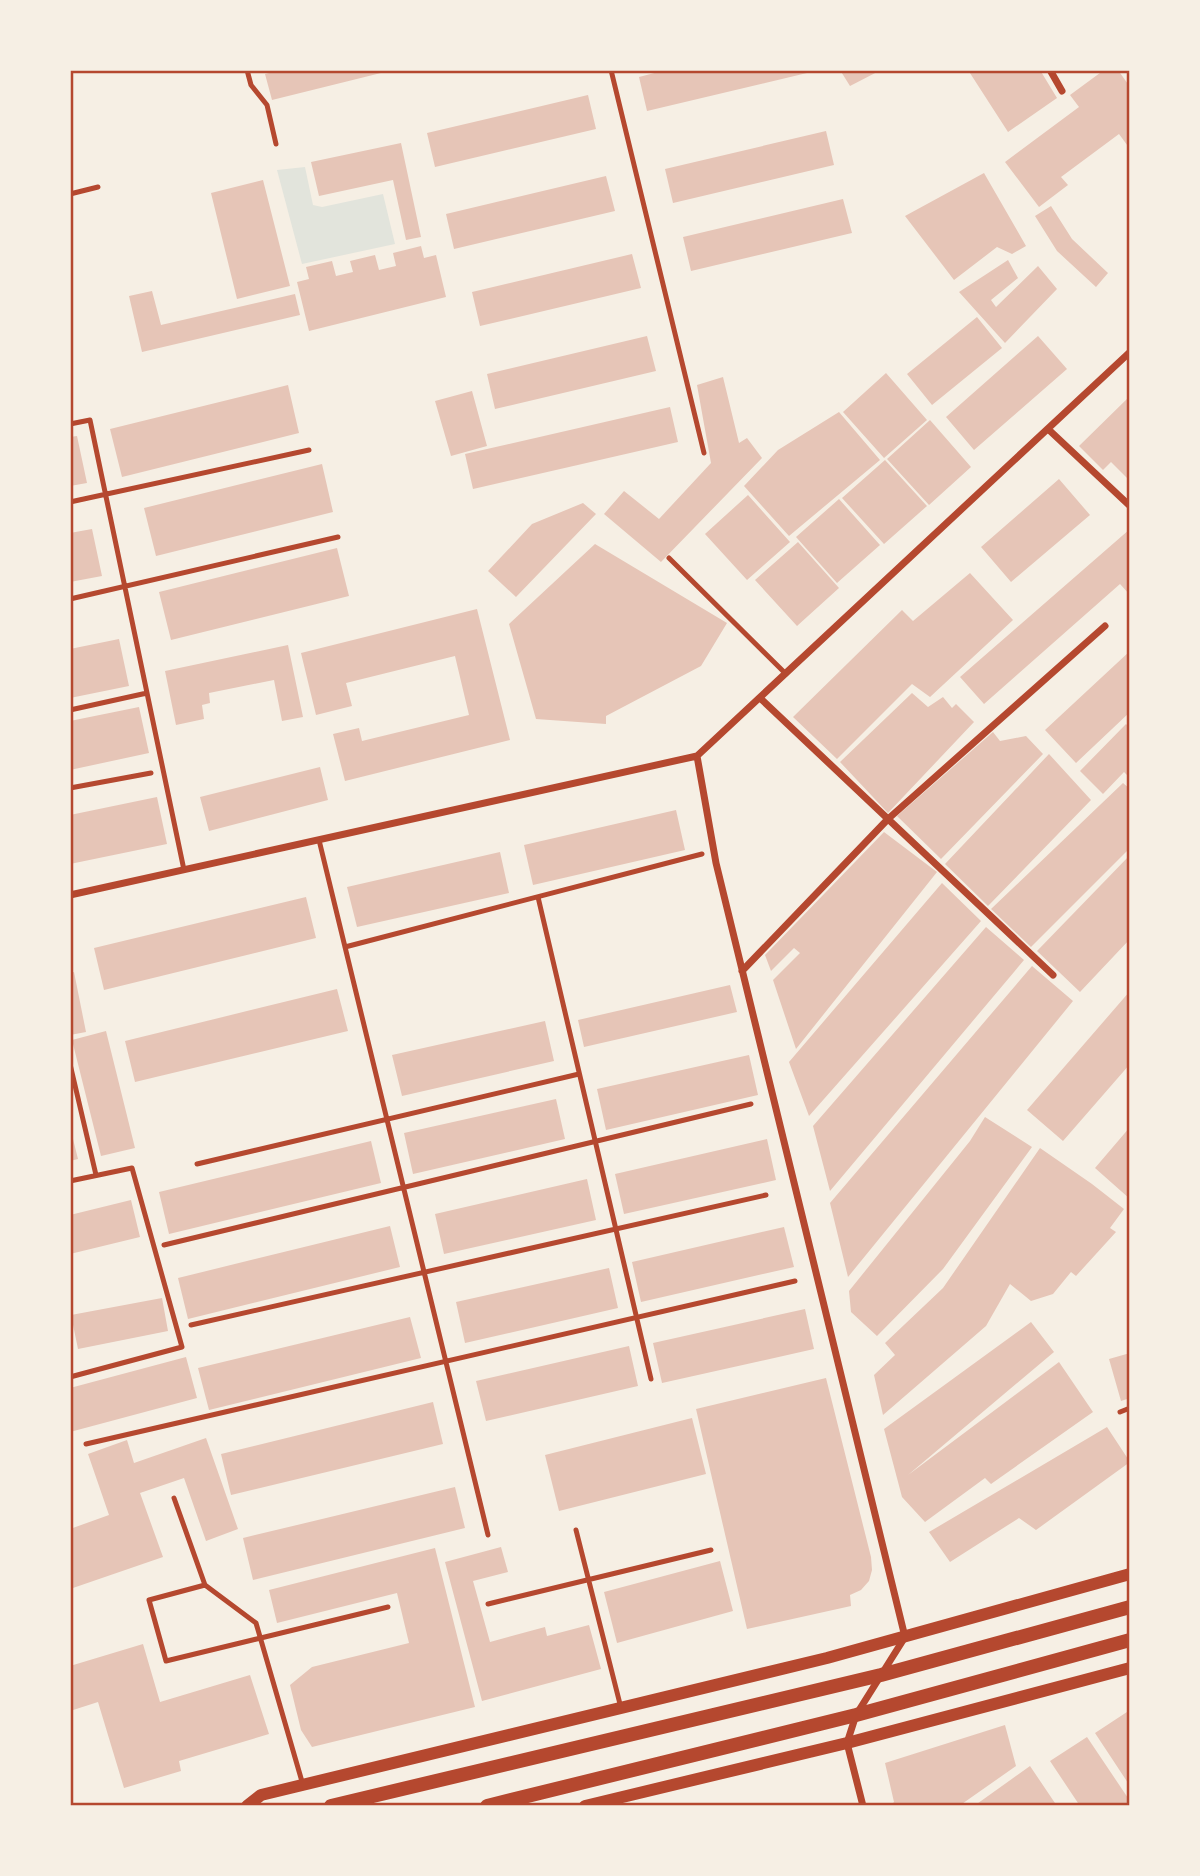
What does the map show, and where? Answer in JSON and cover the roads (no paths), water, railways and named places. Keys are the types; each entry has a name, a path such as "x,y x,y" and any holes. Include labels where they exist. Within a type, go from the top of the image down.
{"main road":[{"path":"331,1806 881,1675 1130,1607"},
{"path":"487,1806 856,1715 1130,1640"}],"street":[{"path":"1050,70 1062,91"},
{"path":"70,895 697,756 1130,352"},
{"path":"1048,429 1130,506"},
{"path":"742,971 888,819 1105,626"},
{"path":"760,698 1053,975"},
{"path":"697,756 716,863 905,1637 856,1715 847,1742 863,1806"},
{"path":"247,1806 261,1795 827,1658 1130,1574"},
{"path":"585,1806 847,1742 1130,1668"},
{"path":"605,1777 611,1800"}],"lane":[{"path":"247,70 251,85 267,105 276,144"},
{"path":"611,70 704,453"},
{"path":"70,194 97,187"},
{"path":"70,424 90,419 184,870"},
{"path":"70,502 309,450"},
{"path":"70,599 338,537"},
{"path":"669,558 786,674"},
{"path":"70,710 148,693"},
{"path":"70,788 151,773"},
{"path":"319,840 488,1535"},
{"path":"345,947 702,854"},
{"path":"538,897 650,1379"},
{"path":"70,1064 96,1175"},
{"path":"197,1164 579,1074"},
{"path":"164,1245 751,1104"},
{"path":"70,1181 132,1168 182,1347 70,1377"},
{"path":"191,1325 766,1195"},
{"path":"86,1444 795,1280"},
{"path":"1120,1412 1130,1408"},
{"path":"174,1498 205,1585 256,1623 303,1785"},
{"path":"576,1530 621,1708"},
{"path":"488,1604 711,1550"},
{"path":"205,1585 149,1600 166,1661 388,1607"}]}
